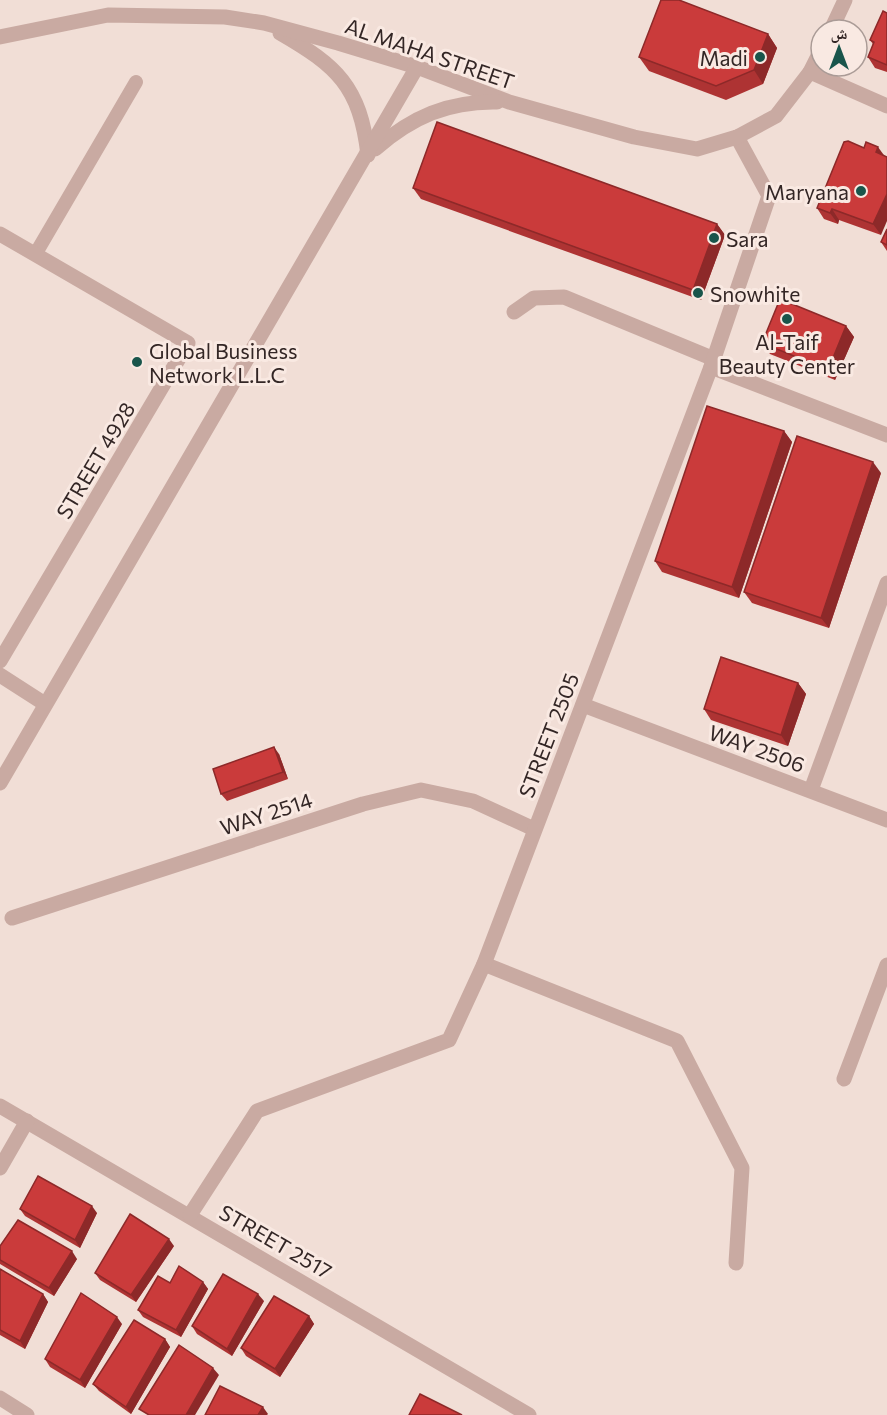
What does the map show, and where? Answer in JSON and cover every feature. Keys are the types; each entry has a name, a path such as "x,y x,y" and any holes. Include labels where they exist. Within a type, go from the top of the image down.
{"street":[{"path":"837,18 845,0"},
{"name":"AL MAHA STREET","path":"0,37 108,15 225,17 264,23 417,67 509,102 634,137 697,149 737,137 776,116 809,73"},
{"path":"264,23 325,61 342,79 354,96 360,113 368,155"},
{"path":"0,783 368,155 417,67"},
{"path":"824,78 887,106"},
{"path":"368,155 402,127 425,114 474,102 509,102"},
{"name":"STREET 2505","path":"190,1215 256,1111 449,1040 484,964 583,705 712,363 769,196 737,137"},
{"name":"STREET 4928","path":"0,234 188,344 0,661"},
{"path":"514,312 534,298 564,297 712,363 887,435"},
{"name":"WAY 2506","path":"583,705 811,790 887,583"},
{"path":"0,675 45,704"},
{"name":"WAY 2514","path":"12,918 363,804 421,790 473,801 534,829"},
{"path":"811,790 887,820"},
{"path":"484,964 677,1041 742,1168 736,1263"},
{"path":"844,1079 887,965"},
{"name":"STREET 2517","path":"0,1106 529,1415"},
{"path":"0,1168 27,1121"},
{"path":"0,1398 27,1415"}],"lane":[{"path":"36,253 136,82"}],"building":[{"path":"661,0 679,0 768,34 754,70 716,86 639,57"},
{"path":"883,11 887,13 887,65 869,57 874,42 870,40"},
{"path":"437,122 717,224 693,290 413,188"},
{"name":"Maryana","path":"848,141 864,148 866,142 878,147 876,152 887,157 887,194 873,224 832,209 830,213 817,208 844,142"},
{"path":"887,229 887,245 881,242"},
{"path":"780,299 846,326 828,370 762,343"},
{"path":"707,406 784,431 732,587 655,561"},
{"path":"797,436 873,462 821,618 744,592"},
{"path":"721,657 798,683 781,735 704,709"},
{"path":"274,747 283,772 221,794 213,769"},
{"path":"38,1176 92,1206 75,1240 20,1209"},
{"path":"130,1214 169,1239 131,1295 95,1273"},
{"path":"18,1220 72,1251 49,1288 0,1260 0,1246"},
{"path":"179,1266 203,1282 176,1330 138,1310 158,1276 170,1283"},
{"path":"0,1269 43,1294 20,1341 0,1330"},
{"path":"223,1274 258,1294 227,1349 192,1326"},
{"path":"81,1293 117,1317 80,1380 45,1359"},
{"path":"274,1296 309,1316 275,1369 241,1348"},
{"path":"134,1320 165,1339 126,1407 93,1384"},
{"path":"179,1345 213,1368 186,1415 149,1415 139,1409"},
{"path":"220,1386 263,1407 258,1415 205,1415"},
{"path":"420,1394 462,1415 409,1415"}],"place":[{"name":"Madi","path":"760,57"},
{"name":"Maryana","path":"861,191"},
{"name":"Sara","path":"714,238"},
{"name":"Snowhite","path":"698,293"},
{"name":"Al-Taif Beauty Center","path":"787,319"},
{"name":"Global Business Network L.L.C","path":"137,362"}]}
